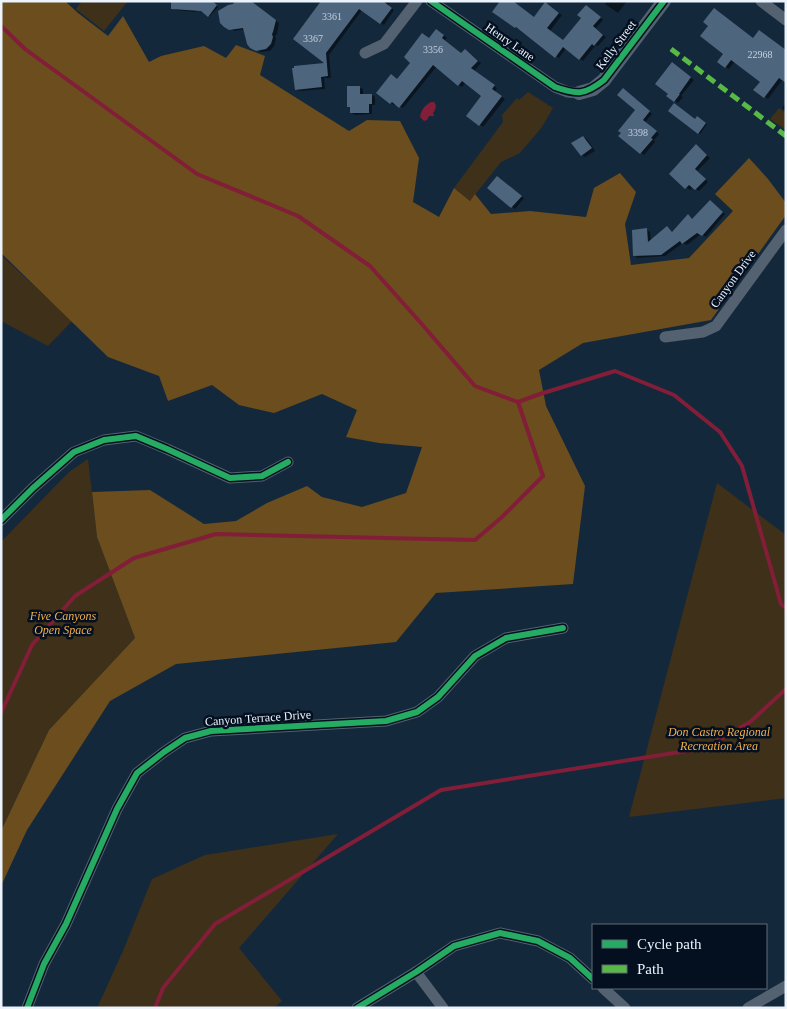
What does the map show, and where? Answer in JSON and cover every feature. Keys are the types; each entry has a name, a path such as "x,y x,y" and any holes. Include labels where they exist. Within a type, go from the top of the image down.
{"street":[{"path":"365,52 384,44 417,1"},
{"name":"Henry Lane","path":"431,1 555,87 568,92 579,93"},
{"name":"Kelly Street","path":"579,93 593,89 604,80 664,1"},
{"path":"761,1 786,20"},
{"name":"Canyon Drive","path":"665,337 703,332 716,326 786,230"},
{"path":"1,520 33,488 74,452 104,440 136,436 230,478 262,476 288,462"},
{"name":"Canyon Terrace Drive","path":"27,1008 44,964 66,924 117,809 137,773 164,752 185,738 210,731 386,721 417,712 438,698 475,656 506,638 563,628"},
{"path":"357,1008 454,946 500,933 538,941 570,958 592,978"},
{"path":"416,972 443,1008"},
{"path":"748,1008 786,986"},
{"path":"604,989 625,1008"}],"green space":[{"path":"82,1 128,1 104,31 76,9"},
{"path":"528,92 553,108 542,127 520,153 501,162 470,201 454,188 503,122 502,115 517,98 519,100"},
{"path":"779,108 786,113 786,130 770,119"},
{"path":"1,255 72,321 48,346 1,321"},
{"name":"Five Canyons Open Space","path":"88,459 97,537 135,638 49,730 1,831 1,542 69,472"},
{"name":"Don Castro Regional Recreation Area","path":"717,483 786,535 786,798 629,817"},
{"path":"338,834 239,948 282,1001 274,1008 97,1008 123,951 152,879 205,855"}],"shaded area":[{"path":"1,1 65,1 108,36 123,16 149,62 161,56 204,46 226,58 236,45 265,56 260,75 349,131 367,120 400,121 419,158 413,202 439,217 454,188 470,201 475,194 491,214 530,211 586,217 594,188 620,173 636,192 625,224 631,265 689,258 733,211 715,194 749,158 786,203 786,215 711,320 583,343 539,370 546,406 585,486 573,584 436,593 396,642 176,664 110,701 27,830 1,886 1,831 49,730 135,638 97,537 92,492 150,490 204,524 236,521 267,503 307,486 322,497 362,507 406,493 422,447 379,443 346,437 357,410 322,394 274,413 239,405 212,385 168,401 159,376 108,357 1,253"},
{"path":"431,102 434,102 436,105 433,113 434,116 429,116 424,121 420,117 421,112"}],"building":[{"path":"171,1 212,1 217,5 208,17 201,11 171,9"},
{"path":"235,1 251,1 276,20 271,44 266,49 256,51 250,48 247,44 243,28 229,30 220,23 218,11 233,4"},
{"path":"321,1 383,1 392,8 380,24 359,9 326,53 328,76 321,77 322,87 295,90 292,68 294,66 324,63 293,39"},
{"path":"500,1 513,1 534,17 545,2 559,13 547,28 563,40 581,18 577,15 586,5 601,17 593,26 603,35 594,46 592,44 579,60 563,47 555,58 516,27 492,12"},
{"path":"714,8 753,38 759,30 786,50 786,83 779,78 764,98 753,90 760,82 731,60 725,68 717,62 723,54 700,36 708,26 703,22"},
{"path":"436,29 444,35 442,38 461,53 465,49 478,61 471,68 495,85 492,89 502,96 479,126 466,116 481,96 462,81 458,86 433,65 399,108 392,102 390,104 376,93 391,74 397,79 410,63 404,57 422,33 429,38"},
{"path":"672,62 691,77 674,102 666,96 668,94 655,84"},
{"path":"347,86 360,86 360,94 372,94 372,104 369,104 369,113 350,113 350,107 347,107"},
{"path":"623,88 650,111 643,120 657,131 651,138 653,139 640,154 618,136 621,133 618,131 635,110 617,95"},
{"path":"674,103 695,119 697,116 706,123 698,134 668,111"},
{"path":"583,136 592,148 581,156 571,143"},
{"path":"696,144 707,155 695,169 706,179 695,190 689,185 685,189 669,174"},
{"path":"497,176 522,196 511,208 487,188"},
{"path":"710,200 723,212 702,236 697,233 682,244 680,241 661,255 633,256 632,230 647,228 648,242 667,226 672,232 688,214 692,219"}],"waterway":[{"path":"1,26 25,49 197,174 298,216 370,266 475,386 518,402 615,371 674,395 720,432 742,466 781,604 786,608"},
{"path":"1,713 32,645 75,596 134,558 216,534 475,540 502,517 543,476 518,402"},
{"path":"155,1008 163,988 215,924 441,790 705,748 750,722 786,689"}],"marked path":[{"path":"671,49 786,136"}],"cycle path":[{"path":"431,1 555,87 575,92 591,89 604,80 664,1"},
{"path":"1,520 33,488 74,452 104,440 136,436 230,478 262,476 288,462"},
{"path":"27,1008 44,964 66,924 117,809 137,773 164,752 185,738 211,731 386,721 417,712 438,697 475,656 506,638 563,628"},
{"path":"357,1008 454,946 500,933 538,941 570,958 592,978"}]}
